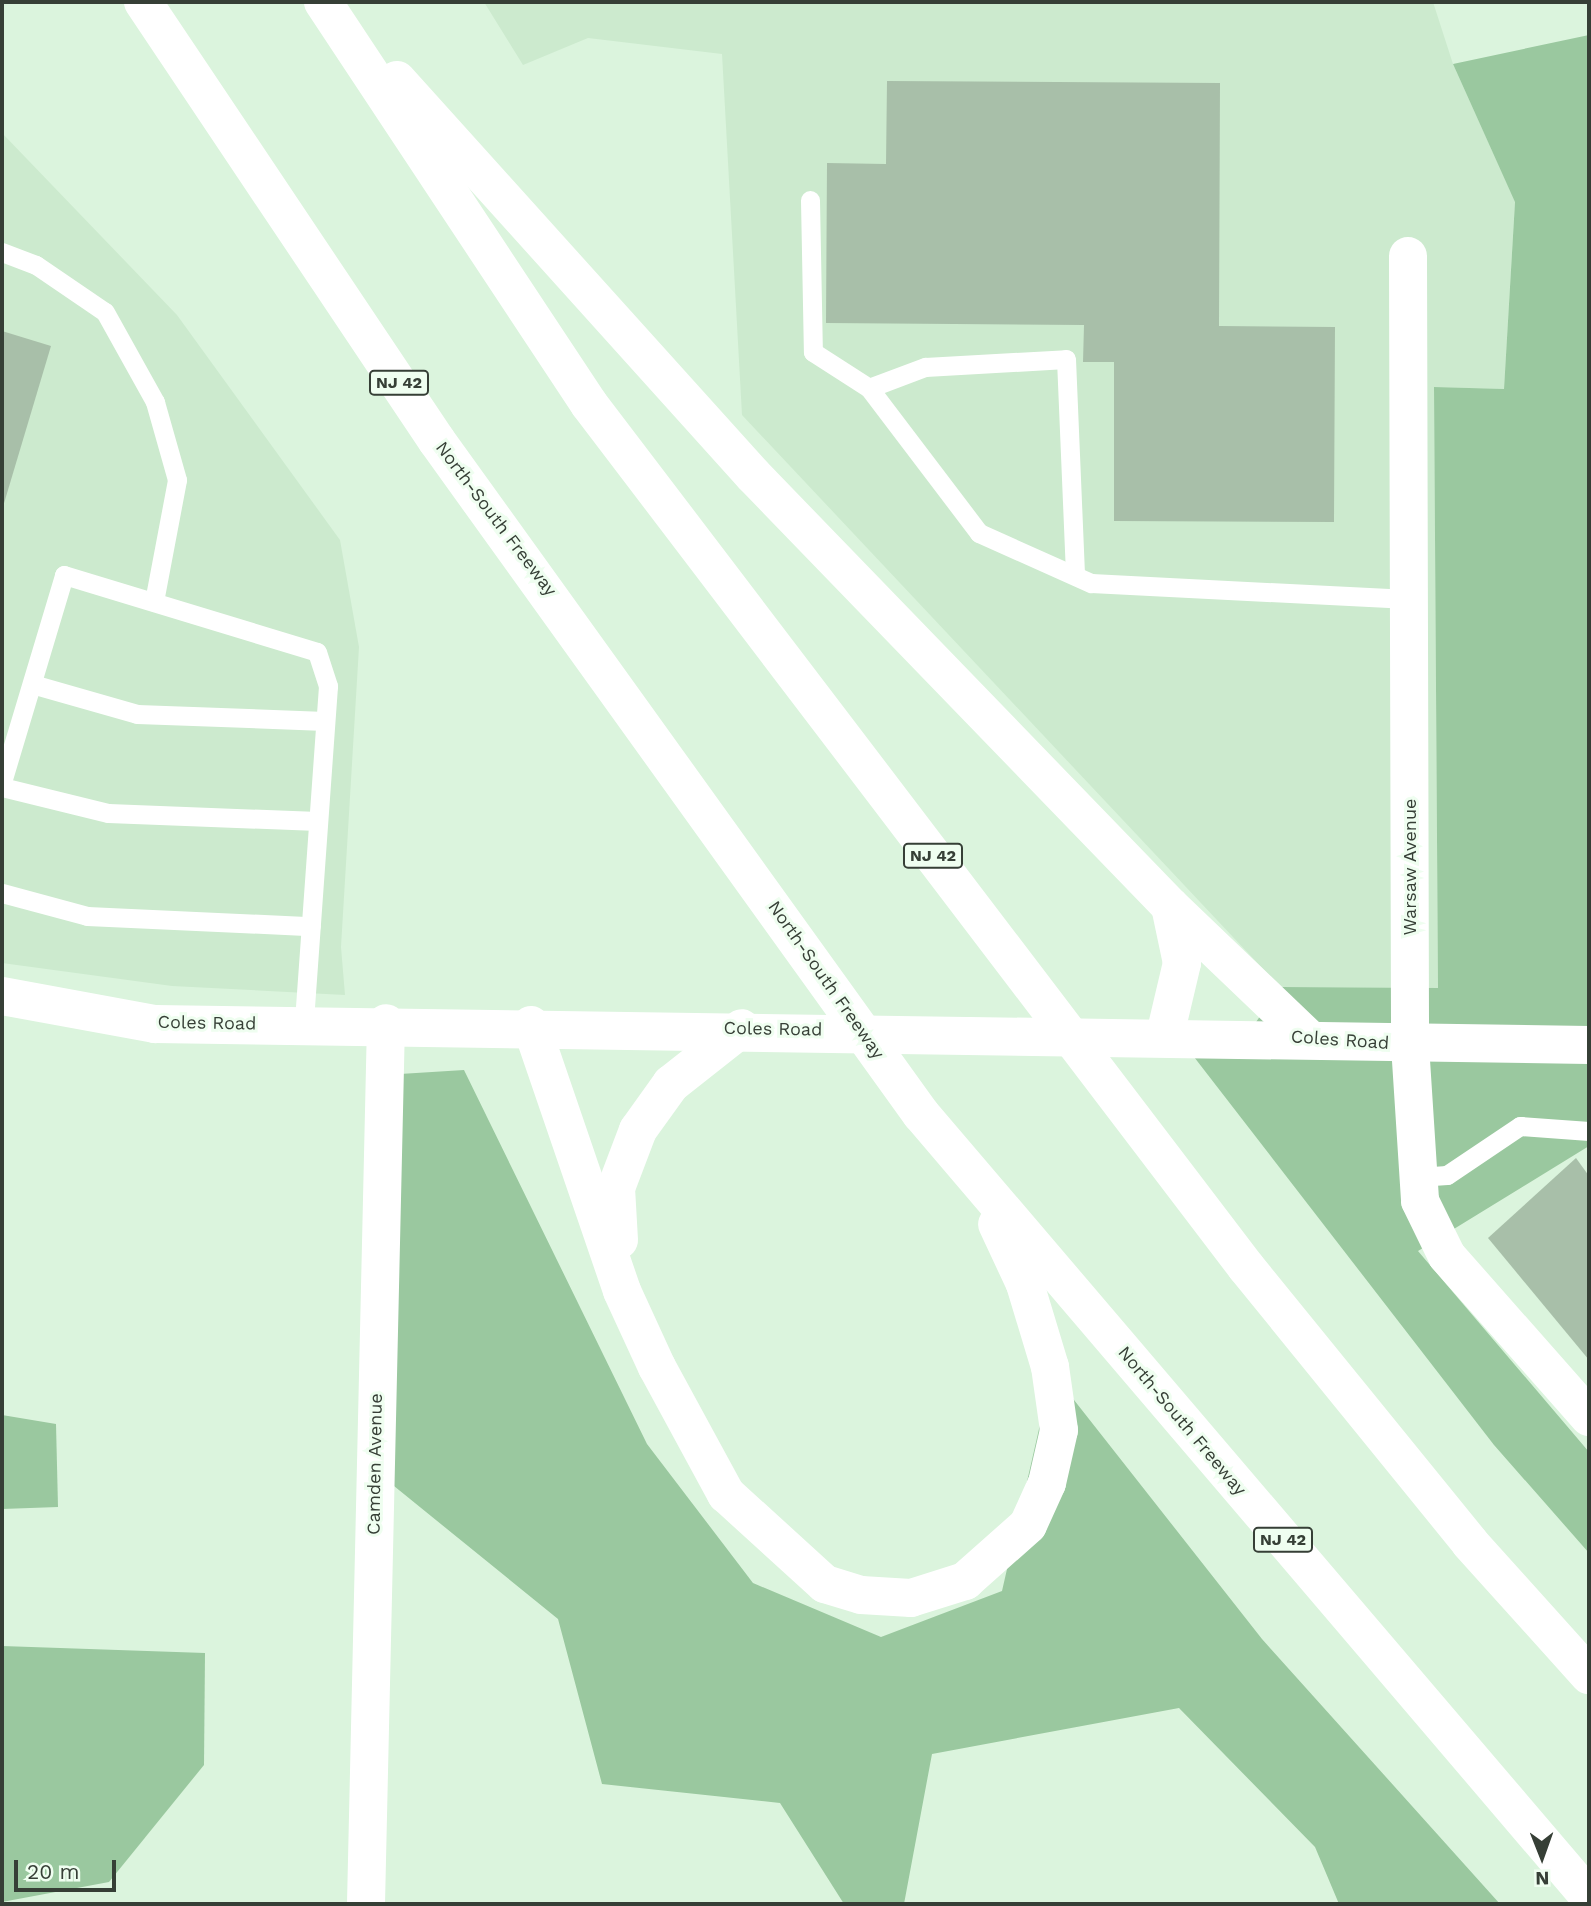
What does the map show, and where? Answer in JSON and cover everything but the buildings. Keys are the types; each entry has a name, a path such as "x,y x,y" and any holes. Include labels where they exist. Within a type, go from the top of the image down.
{"main road":[{"name":"North-South Freeway","path":"143,2 437,441 921,1114 1589,1897"},
{"path":"325,2 752,475 1170,906 1307,1037"},
{"name":"NJ 42","path":"325,2 589,404 1246,1267 1470,1543 1589,1675"},
{"name":"Warsaw Avenue","path":"1408,256 1410,1045 1420,1201 1447,1256 1589,1417"},
{"path":"1165,1035 1182,963 1170,906"},
{"name":"Coles Road","path":"2,996 155,1024 386,1023 742,1028 1307,1037 1410,1045 1589,1045"},
{"name":"Camden Avenue","path":"366,1904 386,1023"},
{"path":"531,1026 622,1291 726,1494 825,1584 861,1595 911,1598 965,1581 1028,1525 1047,1483 1059,1430 1050,1367 1025,1284 978,1181"},
{"path":"622,1291 616,1188 638,1130 671,1084 742,1028"}],"lane":[{"path":"810,200 813,352 869,388 979,533 1091,583 1409,599"},
{"path":"2,252 36,265 105,312 155,402 177,480 154,602"},
{"path":"869,388 925,367 1066,359 1074,575"},
{"path":"304,1024 328,686 317,652 64,575 2,784 108,813 318,821"},
{"path":"32,684 138,714 325,721"},
{"path":"2,893 87,916 311,926"},
{"path":"1418,1177 1447,1175 1520,1126 1589,1131"}],"shaded area":[{"path":"484,2 1433,2 1453,64 1515,201 1504,389 1434,387 1438,988 1280,987 742,415 722,54 588,38 523,65"},
{"path":"1589,35 1589,1146 1418,1251 1589,1452 1589,1553 1494,1445 1184,1044 1241,1044 1280,987 1438,988 1434,387 1504,389 1515,202 1453,64"},
{"path":"2,133 177,315 340,540 359,647 341,947 345,995 172,986 2,963"},
{"path":"464,1070 647,1444 753,1583 881,1637 1002,1591 1052,1372 1262,1639 1500,1904 1339,1904 1315,1847 1179,1708 932,1754 904,1904 844,1904 780,1803 602,1784 558,1619 394,1486 368,1076"},
{"path":"2,1415 56,1424 58,1507 2,1509"},
{"path":"2,1646 205,1653 204,1765 109,1882 2,1902"}]}
